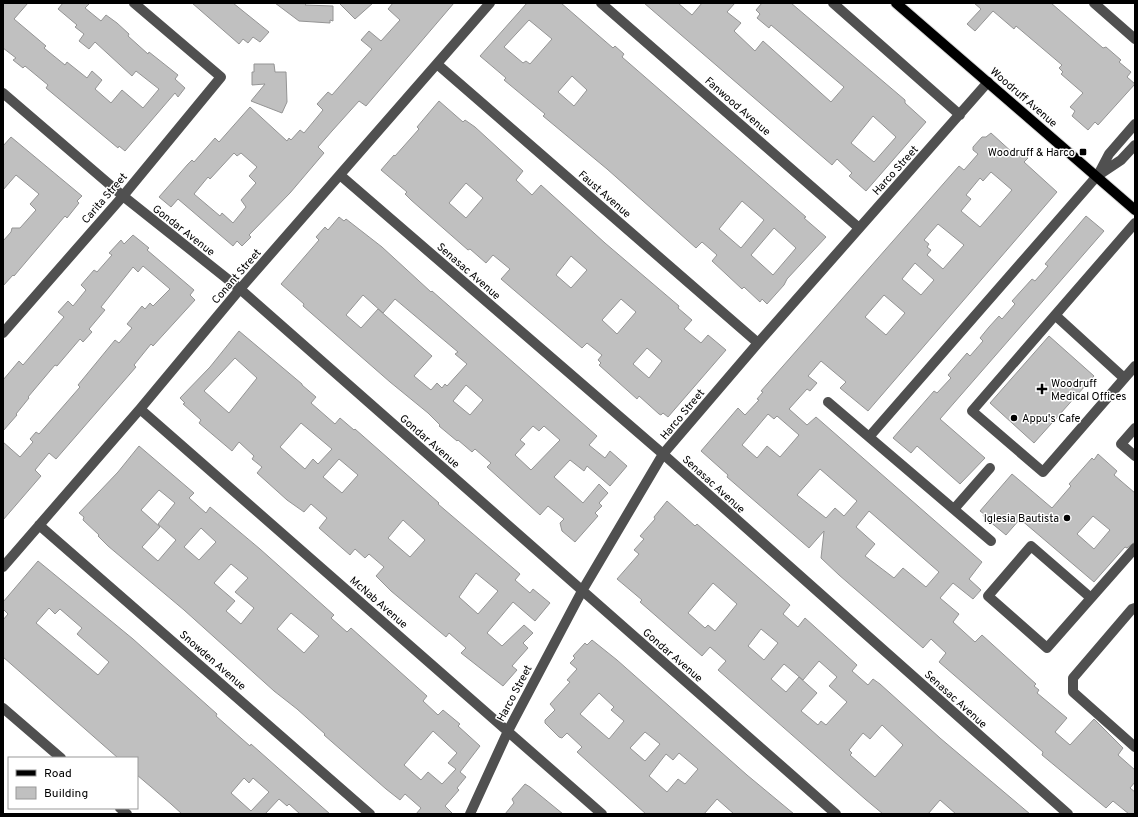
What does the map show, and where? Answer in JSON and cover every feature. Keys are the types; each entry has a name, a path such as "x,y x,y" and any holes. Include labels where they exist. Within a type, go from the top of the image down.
{"main road":[{"name":"Woodruff Avenue","path":"896,3 1135,210"}],"street":[{"name":"Carita Street","path":"3,333 123,196 221,77 134,3"},
{"name":"Conant Street","path":"3,567 140,409 240,289 490,3"},
{"name":"Fanwood Avenue","path":"601,3 859,228"},
{"path":"833,3 960,115"},
{"path":"1094,3 1135,39"},
{"name":"Faust Avenue","path":"437,64 758,343"},
{"name":"Harco Street","path":"470,814 508,731 582,591 663,454 758,343 988,82"},
{"name":"Gondar Avenue","path":"4,95 123,196 240,289 836,814"},
{"path":"869,436 1097,176 1109,154 1135,124"},
{"path":"1097,176 1121,160 1135,145"},
{"name":"Senasac Avenue","path":"340,175 663,454 1068,814"},
{"path":"1135,223 972,411 1043,472 1135,366"},
{"path":"1055,315 1124,378"},
{"path":"828,402 991,541"},
{"name":"McNab Avenue","path":"140,409 602,814"},
{"path":"1135,428 1121,444 1135,456"},
{"path":"954,509 990,468"},
{"name":"Snowden Avenue","path":"39,525 370,814"},
{"path":"1091,598 1031,546 988,596 1047,648 1091,598 1135,548"},
{"path":"1135,608 1132,609 1073,678 1073,692 1135,747"},
{"path":"3,708 60,757"}],"building":[{"path":"3,3 28,3 14,19 46,46 44,48 65,65 67,62 87,78 92,71 102,80 95,89 111,103 122,90 143,108 159,89 136,71 132,76 95,42 89,49 79,41 84,34 75,27 77,25 58,9 63,3 90,3 85,8 101,21 106,15 117,23 129,34 128,36 148,54 149,52 178,75 175,79 185,88 178,97 175,93 125,151 119,146 118,148 46,88 48,85 25,66 23,68 13,60 16,58 3,48"},
{"path":"192,3 233,3 269,32 260,42 253,37 248,43 243,39 239,44"},
{"path":"275,3 307,3 305,5 333,6 333,21 330,20 330,23 299,21"},
{"path":"339,3 373,3 355,19"},
{"path":"393,3 454,3 366,106 359,101 318,147 324,153 290,193 249,235 251,237 242,246 237,241 233,246 178,199 171,207 159,197 192,160 194,162 215,138 219,142 250,107 287,141 289,138 291,140 300,130 304,133 323,110 317,104 328,92 332,95 372,49 361,40 369,31 381,41 400,20 388,9","holes":["234,153 237,156 241,153 257,167 249,176 256,183 241,200 246,207 233,223 222,213 220,216 194,194 208,177 210,179"]},
{"path":"527,3 561,3 613,48 615,46 624,54 622,57 806,217 804,218 826,237 787,279 784,285 767,304 762,299 760,302 744,287 742,289 712,261 717,255 702,242 696,248 607,169 543,116 545,114 504,80 506,78 480,56","holes":["529,20 552,39 530,64 526,61 523,63 504,47","572,76 587,90 574,106 558,92","742,201 764,220 741,248 719,229","774,228 796,248 773,275 751,255"]},
{"path":"644,3 678,3 692,15 702,3 735,3 727,12 741,23 734,31 755,51 763,41 831,102 844,87 771,25 769,28 757,18 760,14 756,10 762,3 791,3 905,100 905,103 926,122 866,191 849,176 852,173 837,159 832,165","holes":["873,116 896,137 874,162 851,143"]},
{"path":"974,3 1051,3 1103,48 1106,47 1121,60 1119,62 1131,72 1127,77 1135,84 1098,125 1095,122 1088,130 1072,116 1075,111 1070,107 1083,93 1061,74 1063,72 1059,68 1062,65 1016,26 1014,29 993,11 975,31 967,24 981,9"},
{"path":"254,64 274,64 275,72 286,72 287,102 282,113 251,101 265,84 252,85 252,72 254,72"},
{"path":"439,101 463,122 465,120 475,127 523,171 516,180 532,195 541,185 605,243 679,306 678,308 692,320 684,329 701,343 708,335 726,350 668,417 663,413 661,415 659,414 639,396 637,399 599,365 601,363 598,360 602,355 587,343 582,348 501,279 510,269 493,255 486,263 470,249 468,250 411,200 405,194 407,192 381,170 419,129 417,127","holes":["466,183 483,198 466,218 449,203","571,256 587,270 571,288 556,275","621,299 636,312 617,334 602,320","647,348 662,361 649,378 633,364"]},
{"path":"991,133 1014,154 1018,150 1028,158 1024,162 1057,192 868,411 840,388 846,382 821,361 808,376 817,383 810,391 807,389 789,409 807,425 816,417 982,562 969,579 981,590 973,599 953,583 940,598 959,614 953,622 975,642 982,635 1036,684 1034,686 1039,690 1037,693 1067,718 1055,732 1070,745 1094,719 1123,748 1118,755 1135,770 1135,782 1130,788 1135,792 1135,814 1129,814 1113,801 1106,808 1042,755 1043,752 939,662 946,653 931,639 923,648 839,575 821,558 824,531 809,548 727,477 728,475 701,451 738,408 745,415 759,400 757,399 763,392 761,391 959,166 964,170 978,154 973,150 973,147 982,137 986,137","holes":["991,172 1012,190 980,227 961,211 971,199 966,195 980,178 983,181","938,224 964,245 943,269 927,255 931,250 927,247 929,244 924,240","915,263 934,280 921,295 902,279","884,295 905,313 886,335 865,317","768,414 774,419 777,416 799,435 780,457 767,446 757,458 742,445","820,469 857,501 844,516 835,508 826,518 797,495","869,511 939,572 926,587 903,568 894,578 865,556 875,544 856,527"]},
{"path":"11,137 82,196 77,201 79,203 67,218 65,216 14,276 13,275 3,286 3,241 11,232 12,228 20,228 36,210 30,204 39,194 16,175 3,190 3,146"},
{"path":"1086,216 1104,231 940,419 985,458 960,484 917,446 911,453 893,438 934,391 937,393 951,378 948,375 967,353 970,356 983,341 980,338 989,327 999,316 1002,319 1015,304 1012,301 1032,279 1035,281 1048,266 1045,264"},
{"path":"339,217 344,221 346,219 382,247 431,292 432,291 597,436 589,445 605,458 610,451 627,466 610,486 587,466 584,471 570,460 554,477 583,503 599,484 608,493 599,503 602,506 595,513 598,516 575,542 562,531 560,523 564,519 548,506 540,515 487,467 491,463 475,449 472,452 439,426 440,425 428,413 303,306 304,304 281,284 319,240 316,237 325,227 328,230","holes":["363,295 383,313 395,299 458,352 455,354 467,364 447,386 445,384 442,388 437,383 431,390 414,376 432,356 378,309 361,328 346,315","466,385 483,400 470,415 453,401","533,426 539,431 544,426 560,440 531,470 515,455 525,444 520,440"]},
{"path":"133,235 149,248 147,250 194,290 190,295 195,300 153,346 151,344 134,365 136,367 56,459 49,453 35,470 41,476 3,520 3,442 20,457 33,442 30,439 36,432 39,434 80,387 78,385 115,340 119,343 132,328 127,324 142,306 145,309 150,303 153,306 170,289 143,266 138,272 133,267 101,307 105,310 89,329 92,332 83,342 80,339 57,366 55,365 28,397 29,398 16,414 17,415 3,431 3,380 19,361 23,365 64,317 58,312 68,301 73,306 86,290 81,285 94,270 97,272 112,255 109,253 121,240 124,244"},
{"path":"239,331 316,397 311,403 335,424 340,418 354,430 355,429 439,503 438,504 520,574 515,580 530,593 533,589 550,603 535,621 513,602 487,633 502,646 524,625 533,633 523,643 528,648 512,666 517,670 503,686 461,653 466,648 449,633 446,637 391,591 376,576 384,567 369,554 365,558 355,549 350,555 319,528 327,518 311,504 304,512 287,500 257,473 262,467 252,459 254,456 239,442 232,451 199,423 201,420 183,404 185,403 180,398 210,367","holes":["235,358 257,378 229,413 204,391","301,423 332,449 318,464 313,459 305,469 280,447","339,459 358,475 342,493 323,477","403,520 425,540 410,557 388,538","476,573 498,591 478,614 459,597"]},
{"name":"Woodruff Medical Offices","path":"1049,336 1094,376 1034,443 990,403"},
{"path":"139,446 194,493 189,498 206,513 210,507 334,615 331,618 347,632 351,628 427,696 423,701 438,715 443,710 460,724 458,726 480,746 460,772 466,777 457,788 459,790 445,806 453,814 416,814 421,808 405,794 400,800 386,789 324,735 325,734 297,709 274,691 184,610 98,536 99,535 83,520 84,517 79,513 118,472","holes":["159,490 175,503 158,524 176,540 158,561 142,547 160,527 141,510","201,528 216,542 199,560 184,547","231,564 248,578 235,592 254,608 241,624 226,611 235,601 214,583","291,613 319,636 304,653 277,629","433,731 457,753 448,763 456,769 442,784 428,772 421,780 404,765"]},
{"name":"Iglesia Bautista","path":"1098,454 1117,471 1114,475 1135,493 1135,542 1127,548 1125,547 1094,582 1020,519 1006,535 983,516 984,514 980,511 1012,474 1052,508 1071,486 1069,484 1092,458 1094,460","holes":["1093,516 1110,530 1094,549 1077,534"]},
{"path":"667,501 695,526 697,524 790,605 783,614 798,627 805,618 857,665 852,671 868,685 873,679 880,684 940,738 1030,814 956,814 940,800 928,814 883,814 718,670 726,661 710,647 702,656 640,602 642,600 617,579 639,554 634,550 644,539 640,536 655,519 654,517","holes":["713,583 737,604 715,631 708,625 705,628 688,613","761,629 778,643 764,660 748,646","819,661 837,677 829,686 847,702 826,725 821,721 818,725 801,711 817,693 799,677 786,692 771,679 784,664 803,680","882,725 903,745 875,777 850,755 852,753 849,750 863,733 870,739"]},
{"path":"38,561 133,639 217,714 216,716 250,746 251,744 330,814 300,814 289,804 287,806 279,799 265,814 182,814 138,776 138,757 117,757 3,657 3,620 8,614 3,609 3,602","holes":["49,608 55,614 60,609 82,628 77,634 109,662 98,675 36,623","244,778 249,783 253,778 269,792 251,811 231,793"]},
{"path":"592,640 617,660 747,775 794,814 734,814 717,799 704,814 646,814 577,752 582,747 567,733 562,738 559,737 545,723 545,720 555,710 550,704 570,682 567,680 577,669 570,663 575,658 573,656 585,643 587,645","holes":["599,693 614,707 611,710 624,721 609,739 580,714","645,732 660,744 645,761 630,748","679,753 698,769 685,784 678,779 667,792 649,776 666,754 673,760"]},
{"path":"525,784 563,814 505,814 514,803 512,799"}],"place":[{"name":"Woodruff & Harco","path":"1083,152"},
{"name":"Woodruff Medical Offices","path":"1042,389"},
{"name":"Appu's Cafe","path":"1014,418"},
{"name":"Iglesia Bautista","path":"1067,518"}]}
